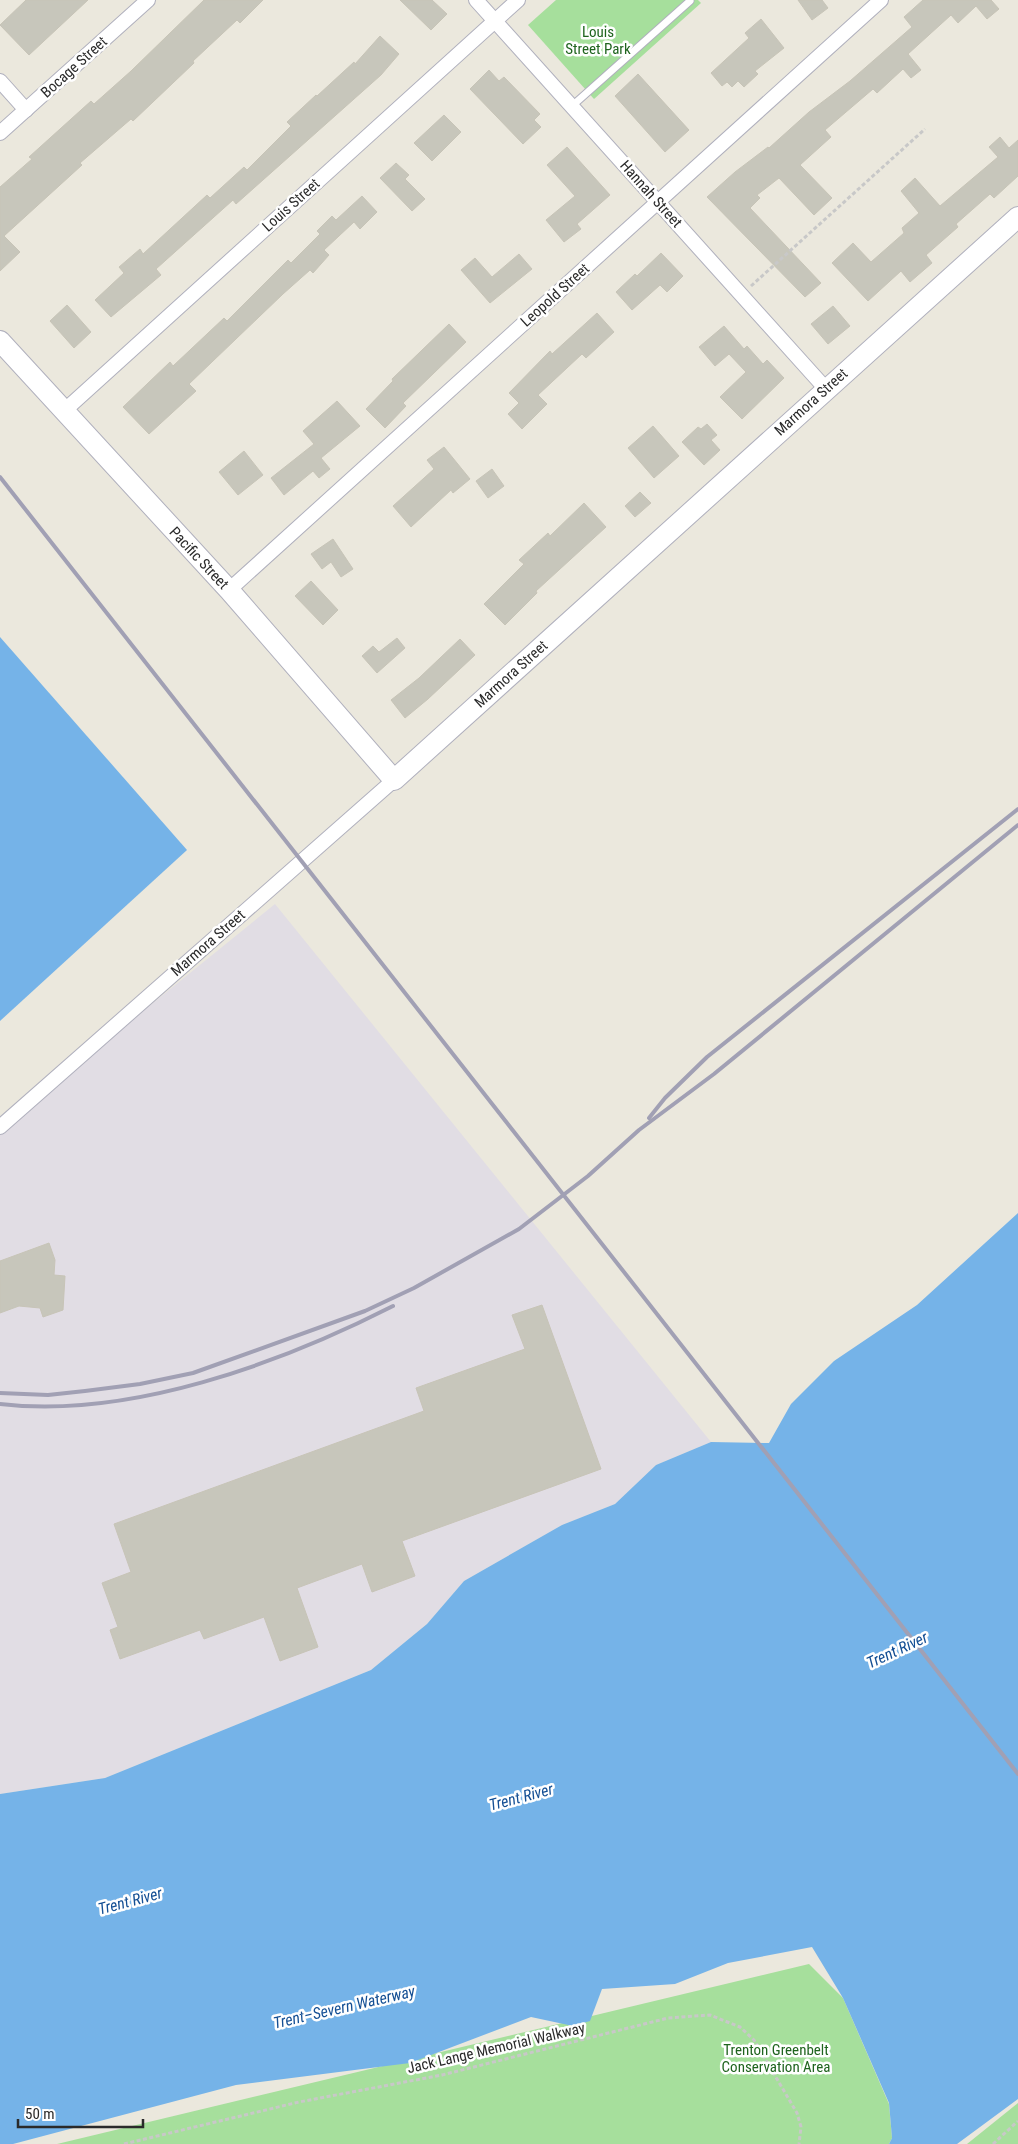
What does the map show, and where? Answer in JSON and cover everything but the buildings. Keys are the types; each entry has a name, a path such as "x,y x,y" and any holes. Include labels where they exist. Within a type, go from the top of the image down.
{"street":[{"name":"Bocage Street","path":"0,133 148,0"},
{"name":"Hannah Street","path":"476,0 826,390"},
{"name":"Louis Street","path":"64,411 518,0"},
{"name":"Leopold Street","path":"229,590 881,0"},
{"path":"0,81 26,110"},
{"name":"Marmora Street","path":"0,1126 394,780 1018,217"},
{"name":"Pacific Street","path":"0,341 229,590 394,780"}],"lane":[{"path":"572,106 690,1"}],"path":[{"path":"741,295 925,129"},
{"name":"Jack Lange Memorial Walkway","path":"124,2144 299,2102 442,2075 668,2018 710,2015 740,2026 754,2040 797,2112 801,2127 799,2144"},
{"path":"993,2144 1018,2121"}],"shaded area":[{"path":"275,904 711,1442 656,1465 615,1504 562,1525 464,1581 427,1624 371,1670 105,1778 0,1794 0,1127"}],"green space":[{"name":"Louis Street Park","path":"556,0 698,0 701,3 594,99 528,25"},
{"name":"Trenton Greenbelt Conservation Area","path":"809,1964 843,1998 889,2104 892,2138 889,2144 57,2144"},
{"path":"1018,2103 1018,2144 967,2144"}],"water":[{"path":"0,637 187,850 0,1021"},
{"path":"1018,1213 1018,2099 957,2144 889,2144 892,2138 889,2103 843,1998 812,1947 728,1963 675,1984 602,1989 590,2021 573,2026 531,2017 410,2063 236,2085 13,2144 0,2144 0,1794 105,1778 371,1670 427,1624 464,1581 562,1525 615,1504 656,1465 711,1442 769,1443 791,1404 834,1361 917,1305"}],"railway":[{"path":"0,477 1018,1774"},
{"path":"649,1118 665,1098 707,1057 1018,809"},
{"path":"0,1393 48,1395 140,1384 193,1373 365,1311 414,1288 519,1229 588,1176 639,1130 714,1074 1018,825"},
{"path":"0,1404 49,1406 100,1403 151,1395 202,1382 302,1348 393,1306"}],"water label":[{"name":"Trent River","path":"897,1650"},
{"name":"Trent River","path":"521,1797"},
{"name":"Trent River","path":"130,1901"},
{"name":"Trent–Severn Waterway","path":"344,2007"}]}
